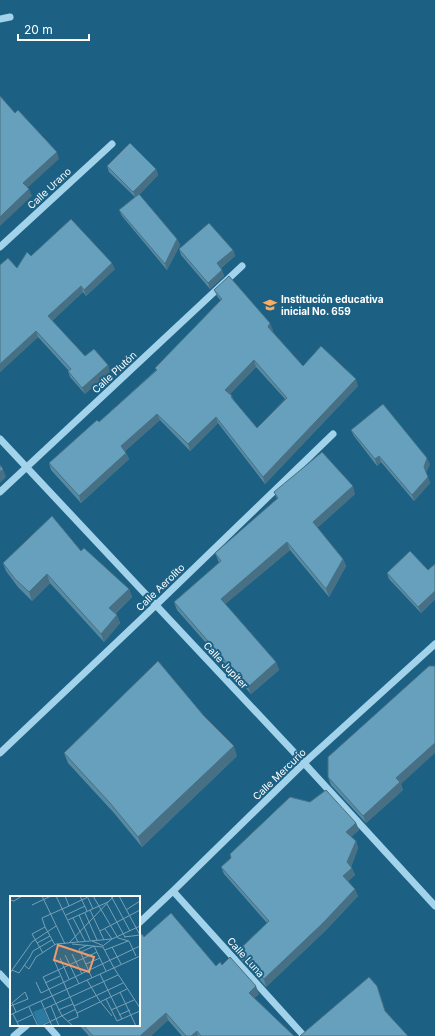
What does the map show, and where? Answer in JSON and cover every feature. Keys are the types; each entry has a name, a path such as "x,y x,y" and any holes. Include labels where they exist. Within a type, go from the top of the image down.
{"street":[{"path":"0,19 10,17"},
{"name":"Calle Urano","path":"0,247 112,144"},
{"name":"Calle Plutón","path":"0,492 242,266"},
{"name":"Calle Aerolito","path":"0,753 333,434"},
{"name":"Calle Jupiter","path":"0,440 304,763 435,906"},
{"name":"Calle Mercurio","path":"140,922 304,763 435,644"},
{"name":"Calle Luna","path":"173,891 304,1036"},
{"path":"0,974 10,985"},
{"path":"14,1036 26,1026"},
{"path":"48,1026 57,1036"}],"building":[{"path":"0,96 15,113 18,110 57,152 23,183 29,189 0,217"},
{"path":"130,143 156,169 133,192 107,166"},
{"path":"139,194 177,239 165,264 119,210"},
{"path":"71,219 112,263 84,290 81,286 48,316 85,356 94,349 108,365 82,388 68,371 71,369 36,331 0,364 0,265 8,258 17,268 27,252 31,256"},
{"path":"209,223 233,250 217,263 222,270 208,283 179,249"},
{"path":"229,276 270,323 268,327 303,366 321,346 356,379 263,477 216,417 188,444 157,414 121,446 126,453 79,496 49,463 97,420 99,422 157,370 155,368 222,299 214,290","holes":["254,360 287,398 257,428 231,397 232,396 225,390"]},
{"path":"383,404 427,458 424,467 428,477 412,495 379,456 375,459 351,430"},
{"path":"322,452 353,486 313,522 343,559 326,589 287,542 221,599 276,662 248,687 174,602 221,561 215,553 278,498 274,492"},
{"path":"0,465 3,469 0,472"},
{"path":"52,516 81,551 84,548 129,589 109,608 117,615 101,634 47,574 29,592 15,579 3,563"},
{"path":"410,551 428,570 435,564 435,591 418,607 387,573"},
{"path":"158,661 204,716 234,746 138,837 110,803 64,753"},
{"path":"429,666 435,666 435,743 396,778 400,782 363,816 328,777 328,757"},
{"path":"326,790 356,823 346,832 356,841 347,862 352,868 343,876 355,889 323,923 264,979 238,951 269,921 221,867 231,858 230,854 290,797 310,802"},
{"path":"171,913 216,966 220,962 222,965 230,957 256,986 249,993 294,1036 201,1036 197,1031 191,1036 186,1036 166,1013 140,1036 93,1036 84,1026 140,1026 140,935 142,934 144,937"},
{"path":"369,977 377,986 385,1011 408,1036 300,1036"}],"place":[{"name":"Institución educativa inicial No. 659","path":"270,305"}]}
